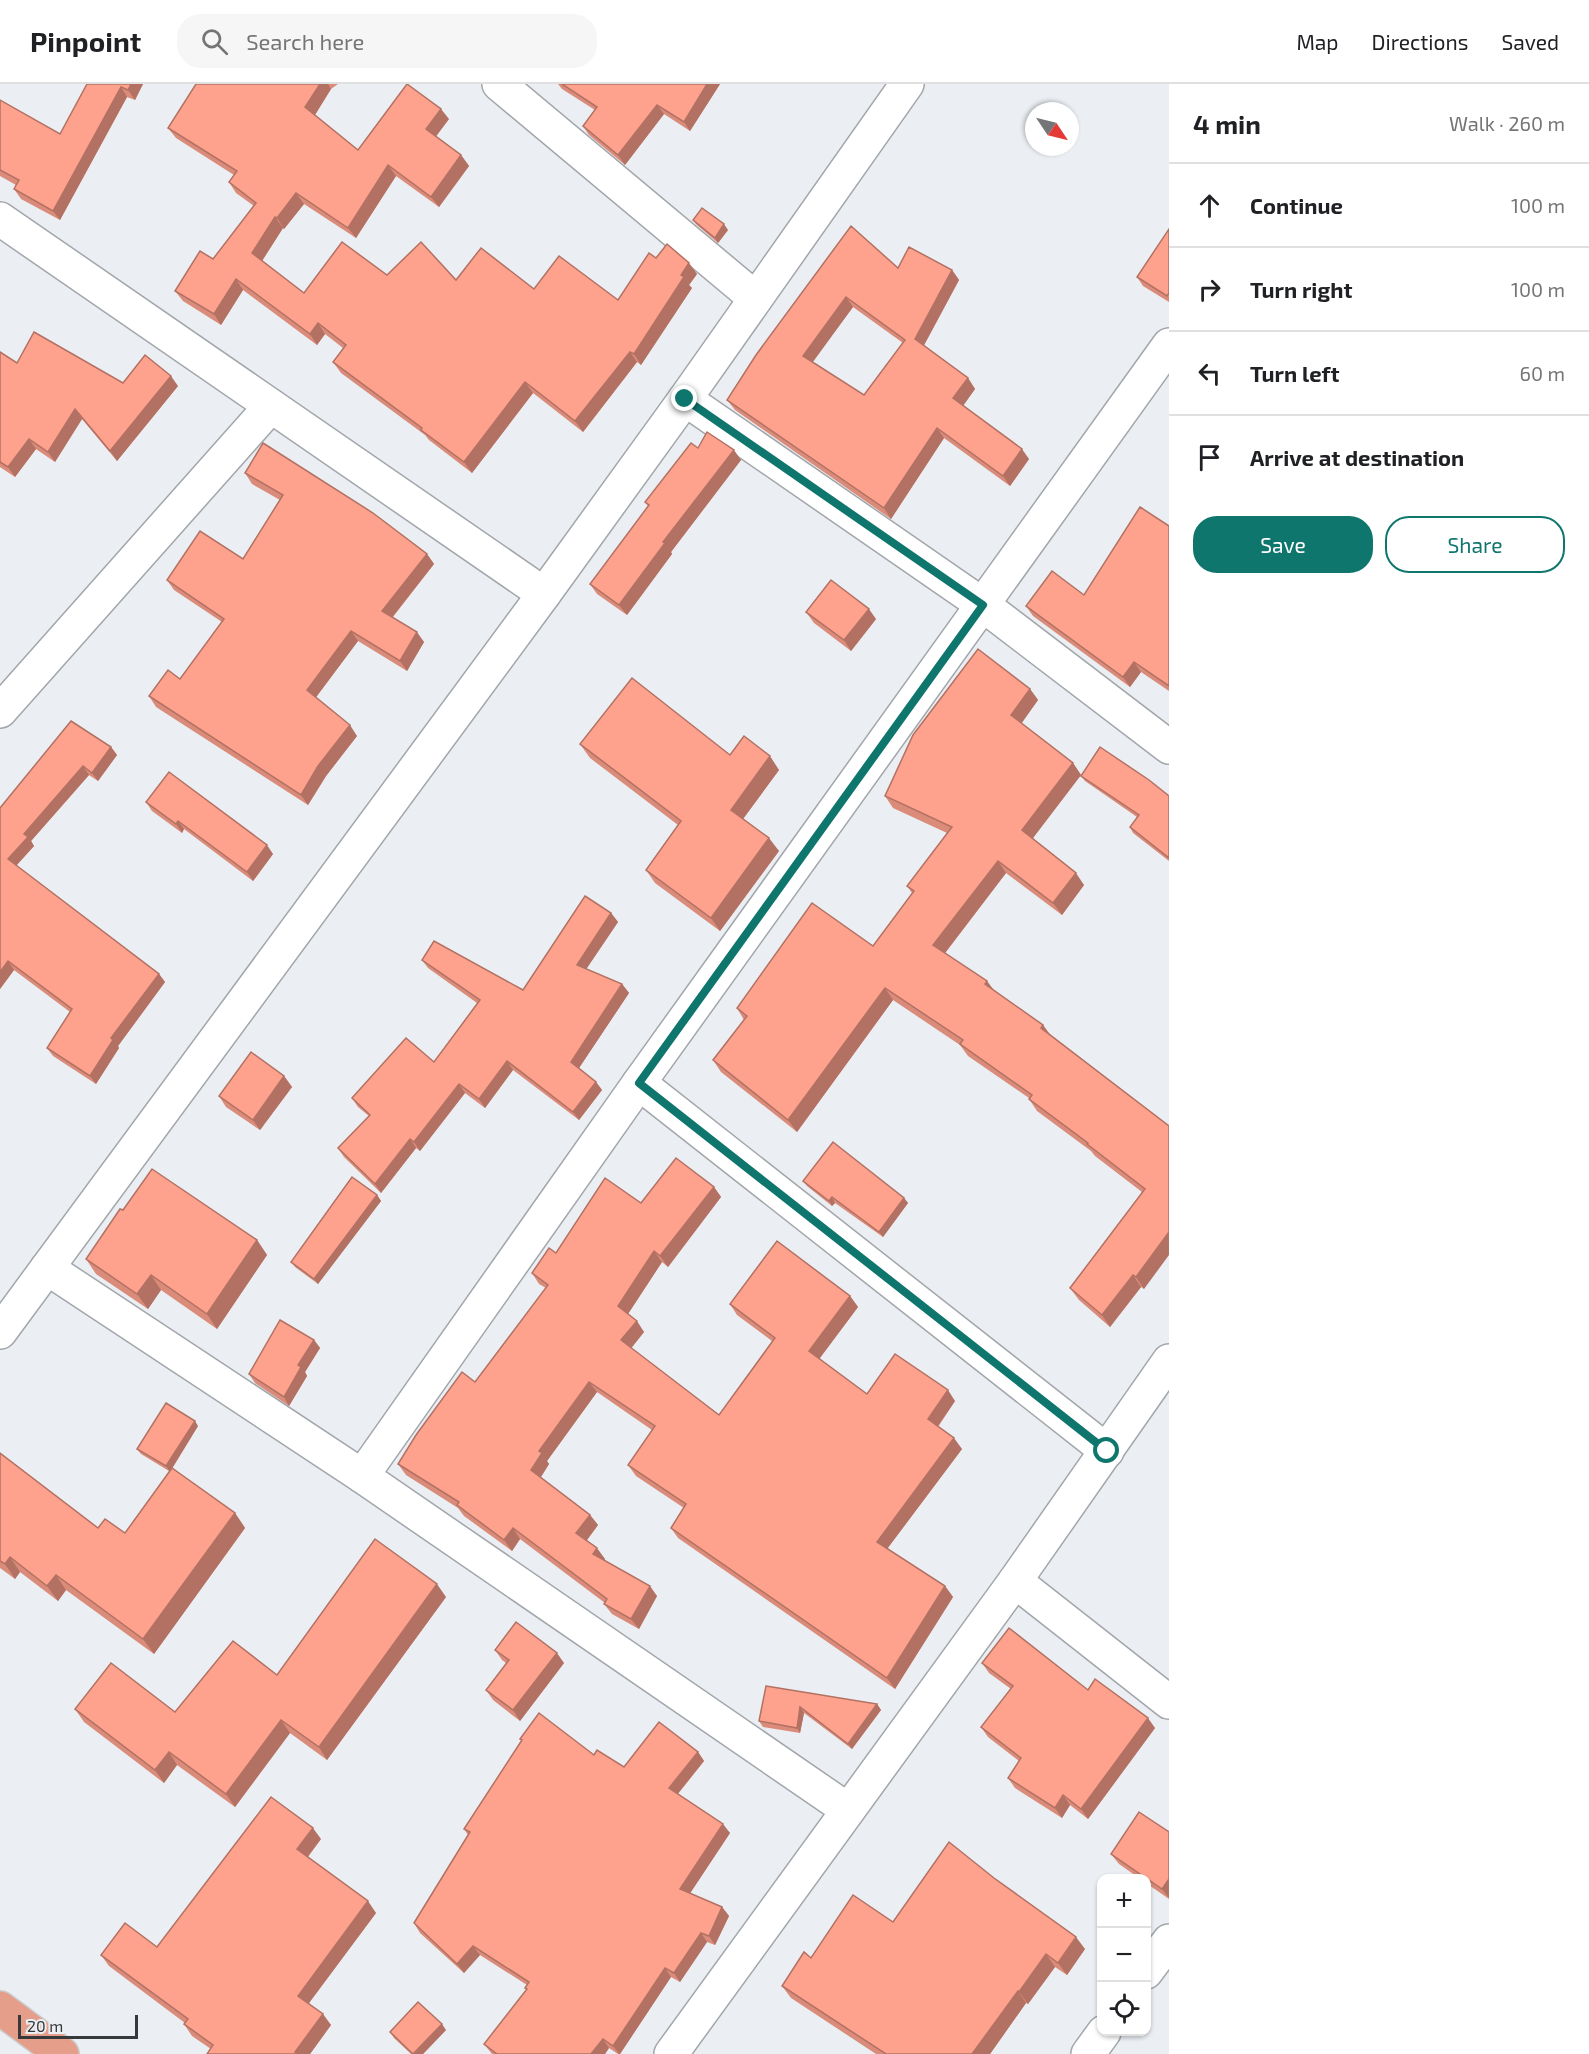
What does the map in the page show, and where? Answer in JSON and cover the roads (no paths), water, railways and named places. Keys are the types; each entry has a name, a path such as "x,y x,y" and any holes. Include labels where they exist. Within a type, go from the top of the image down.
{"main road":[{"path":"0,2008 62,2054"}],"street":[{"path":"499,84 755,298"},
{"path":"0,1332 544,594 907,84"},
{"path":"0,219 544,594"},
{"path":"362,1476 639,1083 1169,345"},
{"path":"685,399 983,605 1169,747"},
{"path":"0,711 271,406"},
{"path":"639,1083 1107,1451"},
{"path":"47,1268 362,1476 848,1810"},
{"path":"671,2054 1015,1581 1169,1361"},
{"path":"1015,1581 1169,1701"},
{"path":"1151,1965 1169,1941"},
{"path":"1088,2054 1101,2036"}]}
